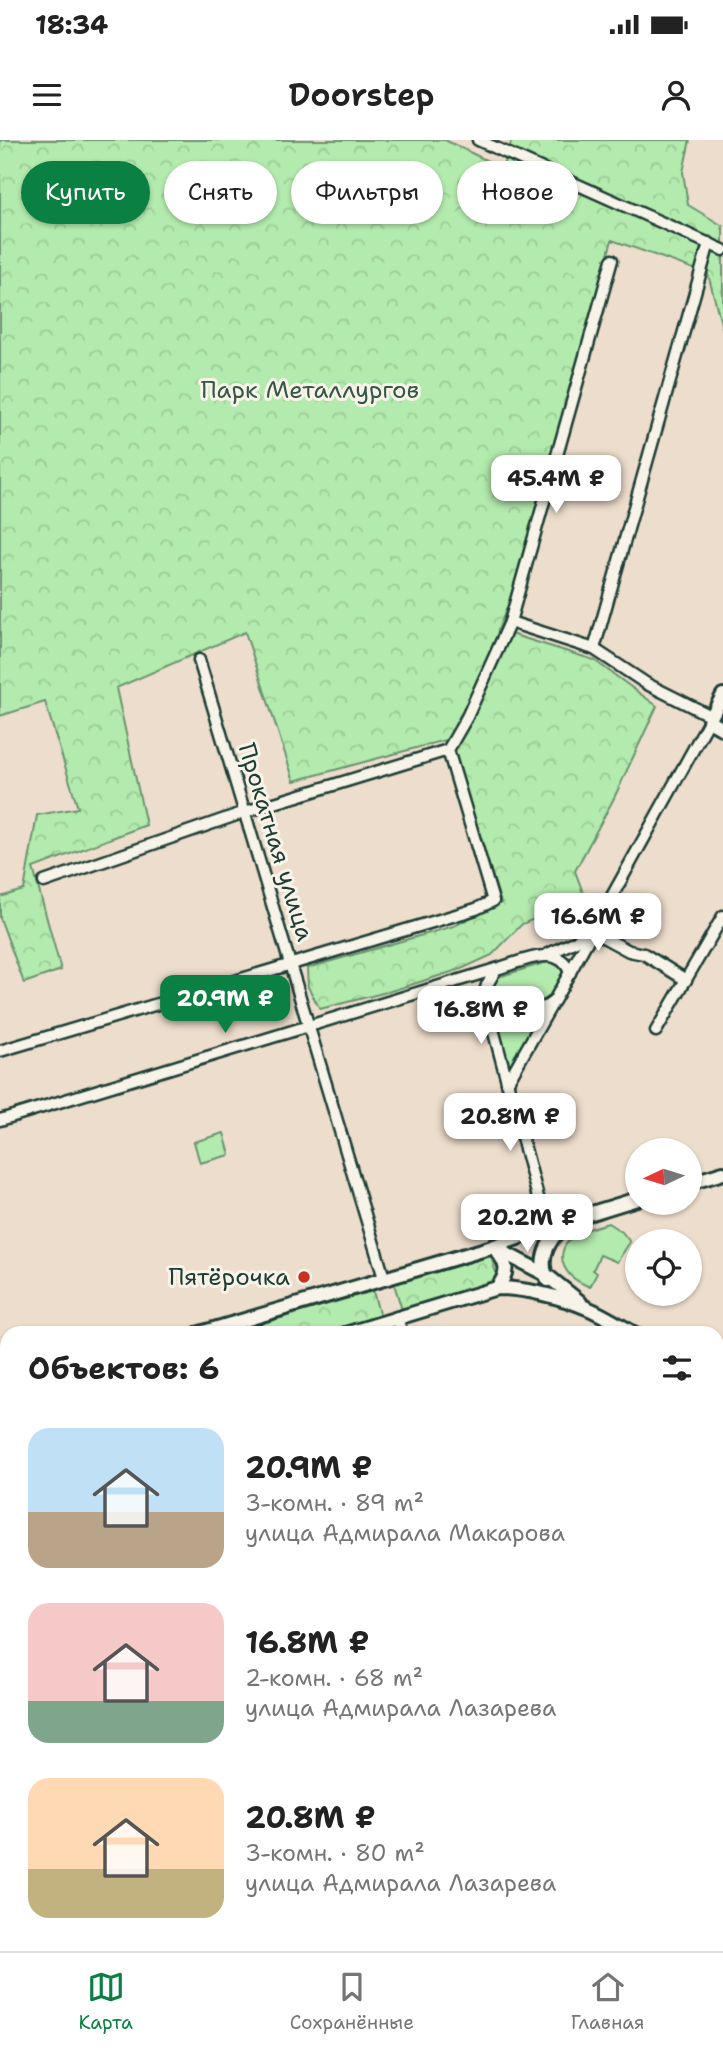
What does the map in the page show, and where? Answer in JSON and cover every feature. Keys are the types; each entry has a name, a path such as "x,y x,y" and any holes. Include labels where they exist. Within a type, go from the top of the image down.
{"main road":[{"path":"722,699 710,719 723,729"},
{"path":"702,1179 723,1173"},
{"path":"224,1326 493,1247 542,1223 569,1220 625,1203"},
{"path":"543,1258 551,1237 569,1220"},
{"path":"542,1223 545,1274 559,1299"},
{"path":"493,1247 545,1274 585,1307 620,1326"},
{"path":"493,1247 506,1266 505,1278 497,1288"},
{"path":"371,1326 497,1288 512,1288 585,1307"}],"street":[{"path":"478,140 723,250"},
{"path":"594,649 709,243"},
{"path":"44,882 245,812 448,750 467,717 510,622 612,260"},
{"path":"507,1083 710,719 647,684 594,649 510,622"},
{"name":"Прокатная улица","path":"199,660 384,1278"},
{"path":"0,1051 476,909 493,901 448,750"},
{"path":"656,1031 723,915"},
{"path":"0,1120 547,955 576,941 599,919"},
{"path":"592,931 629,951 644,954 685,980"},
{"path":"547,955 564,961 570,973"},
{"path":"496,969 487,985 484,998 542,1223"},
{"path":"459,982 474,988 484,998 509,1011 521,1013 538,1010 554,1001"},
{"path":"397,1318 400,1326"}],"green space":[{"name":"Парк Металлургов","path":"0,140 445,140 488,161 457,161 457,224 578,224 578,161 504,161 512,140 690,140 683,172 688,205 723,226 723,331 708,274 612,240 511,597 498,630 594,660 657,706 614,798 575,871 585,898 522,924 492,955 461,969 320,1009 308,987 307,968 454,926 501,903 449,739 294,781 245,632 116,688 146,825 33,868 61,970 24,983 0,918 0,897 24,890 37,815 78,808 45,702 0,716"},
{"path":"554,960 561,967 563,975 553,994 542,1003 522,1005 496,995 493,985 498,977"},
{"path":"491,1009 514,1018 540,1017 510,1065 508,1065"},
{"path":"224,1133 230,1155 200,1163 194,1142"},
{"path":"608,1223 625,1236 625,1250 617,1262 600,1255 593,1270 597,1273 590,1287 571,1276 562,1259 564,1248 571,1238"},
{"path":"491,1256 498,1281 402,1310 394,1284"},
{"path":"373,1291 380,1317 348,1326 253,1326"}],"place":[{"name":"Пятёрочка","path":"304,1277"}]}
